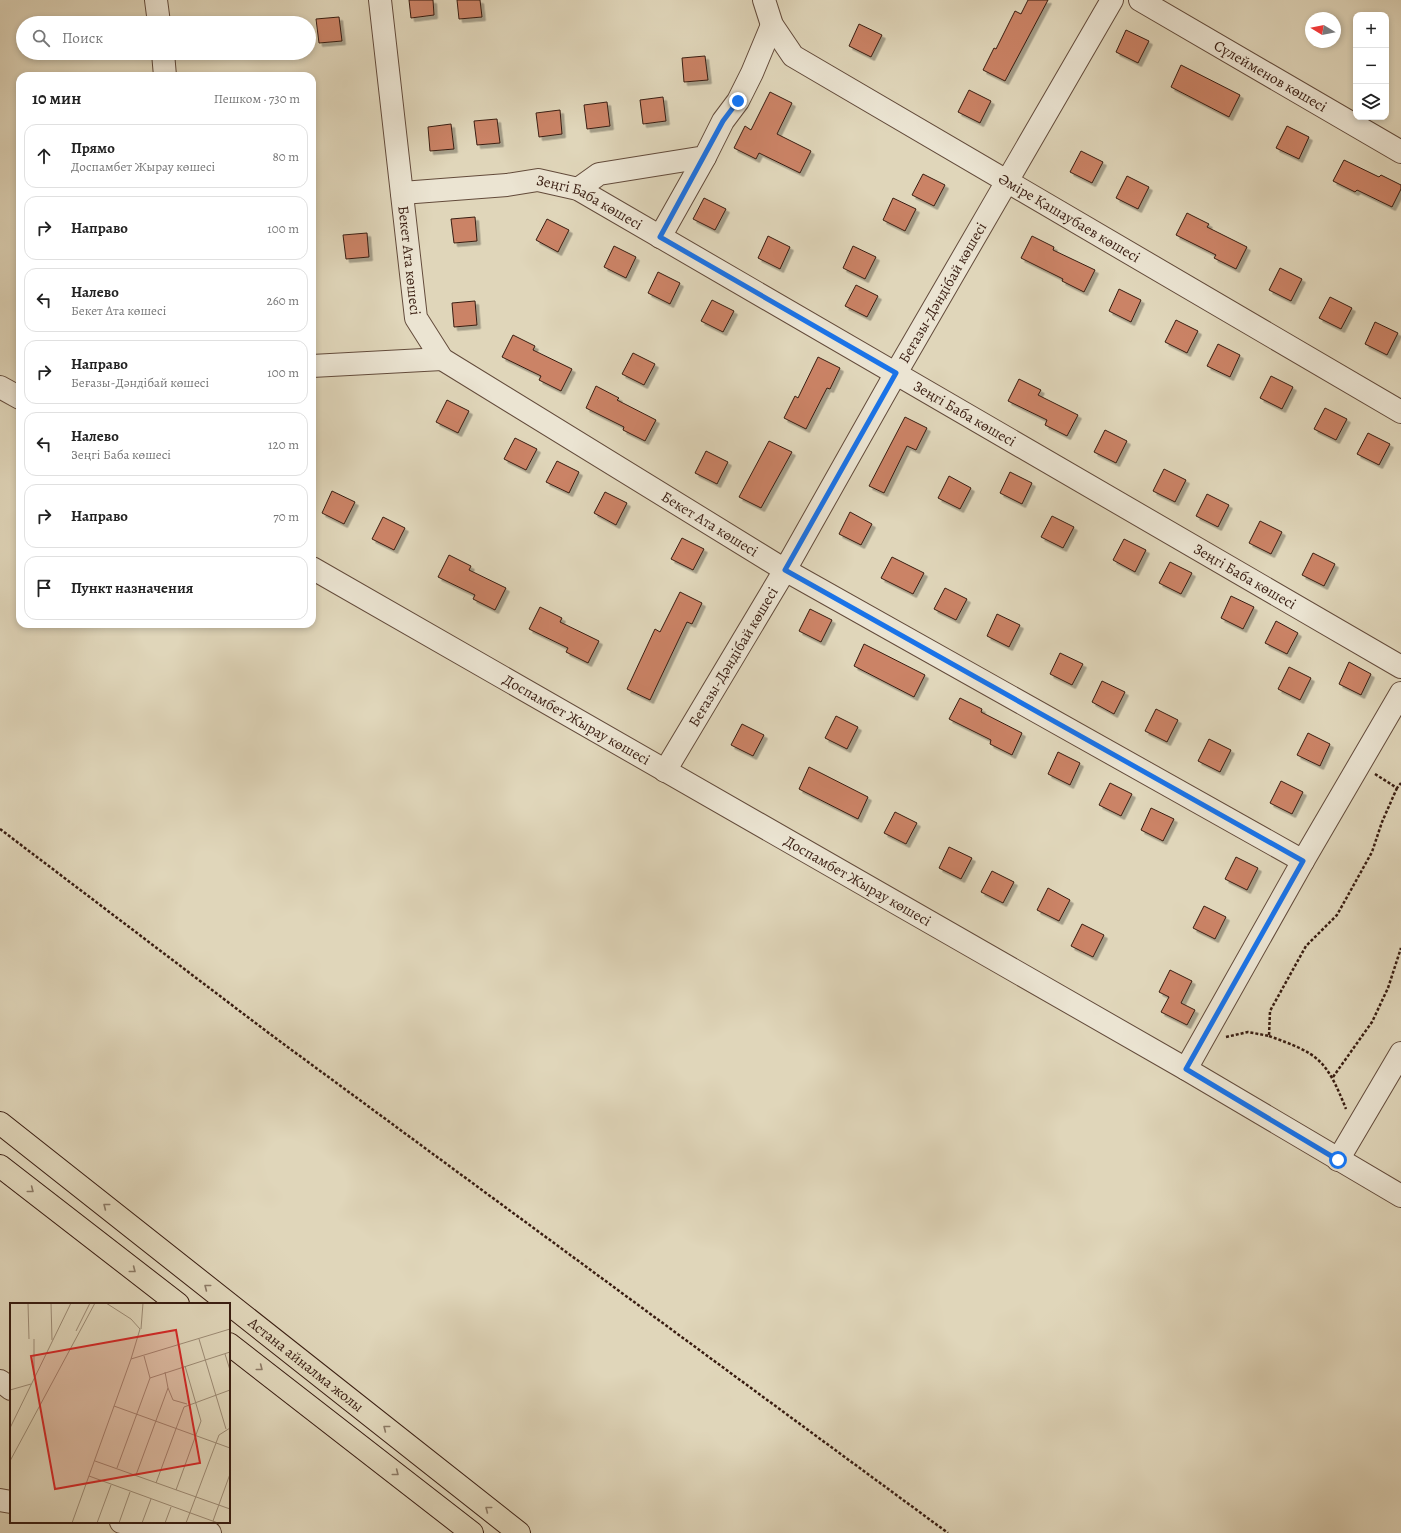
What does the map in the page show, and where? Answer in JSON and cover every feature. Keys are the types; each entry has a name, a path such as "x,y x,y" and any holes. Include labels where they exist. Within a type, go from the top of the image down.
{"highway":[{"name":"Астана айналма жолы","path":"0,1122 229,1303"},
{"path":"0,1166 177,1303"},
{"name":"Астана айналма жолы","path":"230,1304 519,1533"},
{"name":"Астана айналма жолы","path":"230,1345 472,1533"}],"street":[{"path":"156,0 158,16"},
{"name":"Бекет Ата көшесі","path":"380,0 416,318 442,359 785,570 1303,861"},
{"name":"Әміре Қашаубаев көшесі","path":"764,0 772,25 793,56 1401,412"},
{"name":"Беғазы-Дәндібай көшесі","path":"665,771 785,570 896,373 1112,0"},
{"name":"Сүлейменов көшесі","path":"1140,0 1401,152"},
{"path":"660,237 705,157 723,121 738,101 752,73 772,25"},
{"path":"163,60 164,72"},
{"path":"578,189 599,174 705,157"},
{"name":"Зеңгі Баба көшесі","path":"402,193 507,185 538,180 578,189 1401,667"},
{"path":"316,366 442,359"},
{"path":"0,387 16,396"},
{"name":"Доспамбет Жырау көшесі","path":"316,570 1186,1069 1401,1196"},
{"path":"1186,1069 1303,861 1401,693"},
{"path":"1338,1160 1401,1053"},
{"path":"0,1381 10,1388"},
{"path":"0,1500 10,1502"},
{"path":"127,1523 182,1533"},
{"path":"196,1523 210,1533"}],"path":[{"path":"1359,764 1397,788"},
{"path":"1268,1036 1270,1011 1306,946 1337,915 1372,852 1382,822 1397,788 1401,783"},
{"path":"0,829 276,1038 948,1533"},
{"path":"1333,1077 1372,1022 1388,988 1401,948"},
{"path":"1203,1039 1225,1037 1248,1032 1268,1036 1300,1047 1323,1062 1333,1077 1346,1109 1350,1139"}],"building":[{"path":"409,0 433,0 434,15 411,18"},
{"path":"457,0 480,0 482,17 459,19"},
{"path":"1028,0 1048,0 1005,81 983,70 994,48 996,49 1015,11 1021,14"},
{"path":"339,17 342,41 319,43 316,19"},
{"path":"859,24 882,35 871,57 849,46"},
{"path":"1126,30 1149,41 1138,63 1116,52"},
{"path":"705,56 708,80 684,82 682,58"},
{"path":"1181,65 1240,95 1229,117 1171,87"},
{"path":"969,90 991,101 980,123 958,112"},
{"path":"770,92 792,103 777,134 811,151 800,173 759,153 756,159 734,148 745,126 751,130"},
{"path":"663,97 666,121 643,124 640,100"},
{"path":"607,102 610,126 587,129 584,105"},
{"path":"560,110 562,134 539,137 536,113"},
{"path":"497,119 500,143 477,145 474,121"},
{"path":"451,124 454,149 430,151 428,127"},
{"path":"1287,126 1309,137 1299,159 1276,148"},
{"path":"1081,151 1103,162 1092,183 1070,172"},
{"path":"1344,160 1379,177 1381,175 1401,185 1401,189 1392,207 1357,190 1355,192 1333,181"},
{"path":"923,174 945,185 934,206 912,195"},
{"path":"1127,176 1149,187 1138,209 1116,198"},
{"path":"704,198 726,209 715,230 693,219"},
{"path":"893,198 916,209 905,231 883,220"},
{"path":"1187,213 1209,224 1207,227 1247,247 1236,269 1214,258 1216,255 1176,235"},
{"path":"475,217 477,241 454,243 451,219"},
{"path":"547,219 569,230 558,252 536,240"},
{"path":"367,233 369,257 346,259 343,235"},
{"path":"768,236 790,247 780,269 758,258"},
{"path":"1032,236 1054,247 1053,250 1095,270 1084,292 1062,281 1063,279 1021,258"},
{"path":"614,246 636,257 626,278 604,267"},
{"path":"853,246 876,257 865,279 843,268"},
{"path":"1280,268 1302,279 1291,301 1269,290"},
{"path":"658,272 680,283 670,304 648,293"},
{"path":"856,285 878,296 867,317 845,306"},
{"path":"1119,289 1141,300 1131,322 1109,311"},
{"path":"1330,297 1352,308 1341,329 1319,318"},
{"path":"712,300 734,311 723,332 701,321"},
{"path":"475,301 477,325 454,327 452,303"},
{"path":"1176,320 1198,331 1187,353 1165,342"},
{"path":"1375,322 1398,333 1387,355 1365,344"},
{"path":"513,335 535,346 533,350 572,369 561,391 539,380 541,376 502,357"},
{"path":"1218,344 1240,355 1230,377 1207,366"},
{"path":"633,353 655,364 644,385 622,374"},
{"path":"818,357 840,368 830,389 827,388 806,429 784,418 795,396 798,398"},
{"path":"1271,376 1293,387 1282,409 1260,398"},
{"path":"1019,379 1041,390 1038,395 1078,415 1067,436 1045,425 1047,420 1008,401"},
{"path":"596,386 619,398 617,400 656,420 645,441 623,430 624,427 586,408"},
{"path":"447,400 469,411 458,433 436,422"},
{"path":"1325,408 1347,419 1336,440 1314,429"},
{"path":"905,417 927,428 916,450 907,446 884,493 869,486"},
{"path":"1105,430 1127,441 1116,463 1094,452"},
{"path":"1368,433 1390,444 1379,465 1357,454"},
{"path":"515,438 537,449 526,470 504,459"},
{"path":"769,441 792,452 761,508 739,497"},
{"path":"706,451 728,462 717,484 695,473"},
{"path":"557,461 579,472 569,493 546,482"},
{"path":"1164,469 1186,480 1175,502 1153,491"},
{"path":"1010,472 1032,483 1022,504 1000,493"},
{"path":"949,476 971,488 960,509 938,498"},
{"path":"332,491 355,502 344,524 322,513"},
{"path":"605,492 627,503 616,525 594,513"},
{"path":"1207,494 1229,505 1218,527 1196,516"},
{"path":"850,512 872,524 861,545 839,534"},
{"path":"1052,516 1074,527 1063,548 1041,537"},
{"path":"383,517 405,528 394,550 372,539"},
{"path":"1260,521 1282,532 1271,554 1249,543"},
{"path":"682,538 704,549 693,570 671,559"},
{"path":"1124,539 1146,550 1135,572 1113,560"},
{"path":"1313,553 1335,564 1324,586 1302,575"},
{"path":"449,555 471,566 469,570 506,588 495,610 473,599 475,595 438,577"},
{"path":"892,557 924,573 913,594 881,578"},
{"path":"1170,562 1192,573 1181,594 1159,583"},
{"path":"945,588 967,599 956,620 934,609"},
{"path":"680,592 702,603 692,624 687,622 650,700 627,689 655,629 660,632"},
{"path":"1231,596 1254,607 1243,629 1221,618"},
{"path":"540,607 562,618 560,622 599,641 588,663 566,652 568,648 529,629"},
{"path":"810,609 832,620 821,642 799,631"},
{"path":"997,614 1020,625 1009,647 987,636"},
{"path":"1276,621 1298,633 1287,654 1265,643"},
{"path":"864,644 925,675 914,697 854,666"},
{"path":"1060,653 1083,664 1072,685 1050,674"},
{"path":"1349,662 1371,674 1361,695 1339,684"},
{"path":"1289,667 1311,678 1300,700 1278,689"},
{"path":"1102,681 1125,692 1114,714 1092,702"},
{"path":"960,698 982,709 981,712 1022,733 1012,755 990,744 991,740 949,719"},
{"path":"1156,709 1178,720 1167,742 1145,731"},
{"path":"836,716 858,727 847,749 825,738"},
{"path":"742,724 764,735 753,756 731,745"},
{"path":"1308,733 1330,744 1320,766 1297,755"},
{"path":"1209,739 1231,750 1220,772 1198,761"},
{"path":"1058,752 1080,763 1070,785 1048,774"},
{"path":"809,767 868,797 858,819 799,789"},
{"path":"1281,781 1303,792 1292,814 1270,803"},
{"path":"1110,783 1132,794 1121,816 1099,805"},
{"path":"1151,808 1174,819 1163,841 1141,830"},
{"path":"895,812 917,823 906,844 884,833"},
{"path":"949,847 972,858 961,879 939,868"},
{"path":"1236,857 1258,868 1247,890 1225,879"},
{"path":"992,871 1014,882 1003,903 981,892"},
{"path":"1048,888 1070,900 1059,921 1037,910"},
{"path":"1204,906 1226,917 1215,939 1193,928"},
{"path":"1082,924 1104,935 1093,957 1071,946"},
{"path":"1170,970 1192,981 1181,1003 1195,1010 1187,1025 1161,1012 1169,997 1159,992"}],"route":[{"path":"738,101 723,121 705,157 660,237 896,373 785,570 1303,861 1186,1069 1338,1160"}]}
